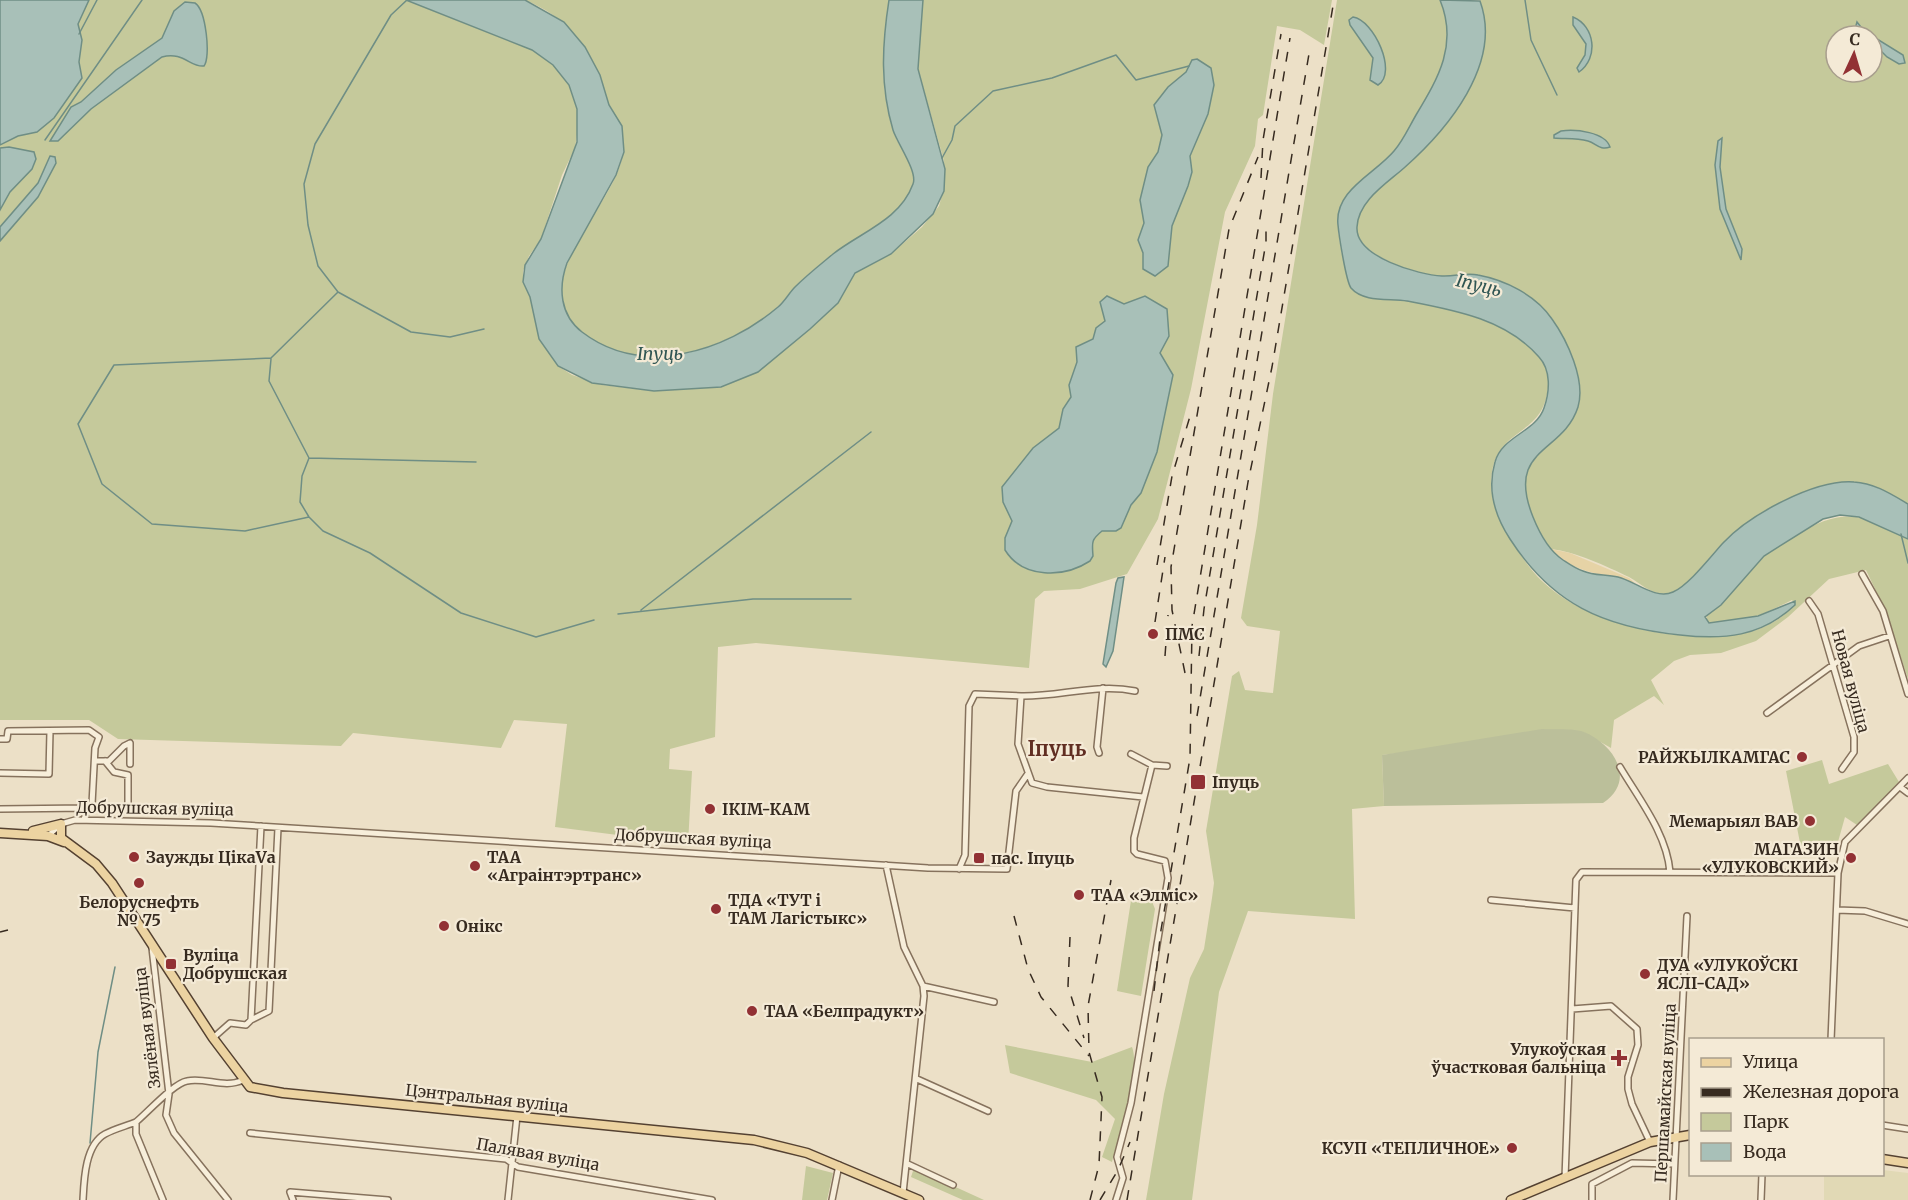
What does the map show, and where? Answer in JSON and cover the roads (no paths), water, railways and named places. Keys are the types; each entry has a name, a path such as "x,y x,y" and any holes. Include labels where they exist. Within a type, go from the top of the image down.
{"main road":[{"path":"0,833 61,824 59,832 67,843 102,871 151,939 180,988 243,1080"},
{"path":"18,832 48,836 67,843"},
{"name":"Цэнтральная вуліца","path":"243,1080 258,1090 283,1094 754,1140 781,1145 839,1165 919,1200"},
{"path":"1511,1200 1650,1142 1677,1135 1689,1135"},
{"path":"1884,1159 1908,1163"}],"street":[{"path":"1862,574 1883,611 1908,694"},
{"name":"Новая вуліца","path":"1809,600 1818,614 1854,737 1854,752 1842,769"},
{"path":"1767,712 1859,646 1889,636"},
{"path":"958,869 965,855 967,732 971,698 975,694 1044,696 1116,687 1135,691"},
{"path":"1099,753 1097,747 1103,688"},
{"path":"1021,696 1018,744 1027,775 1032,783 1143,797"},
{"path":"0,739 7,739 8,731 89,729 99,737 95,748 92,804 87,808 84,820"},
{"path":"0,773 49,774 50,731"},
{"path":"96,761 105,761 130,743 130,764"},
{"path":"1131,754 1152,765 1167,766"},
{"path":"105,761 114,772 128,775 128,807"},
{"path":"1116,1200 1123,1178 1117,1157 1131,1103 1168,878 1165,861 1134,851 1134,838 1152,765"},
{"path":"1620,767 1654,825 1669,858 1670,872"},
{"name":"Добрушская вуліца","path":"48,836 61,824 84,820 261,826 886,865 1007,869 1016,791 1027,775"},
{"path":"1831,1038 1838,873 1845,842 1908,778"},
{"path":"1899,787 1908,793"},
{"path":"0,810 87,808"},
{"path":"251,1020 261,826"},
{"path":"213,1038 230,1023 246,1025 268,1011 278,828"},
{"path":"886,865 904,947 923,986 908,1164 903,1193"},
{"path":"1565,1178 1576,880 1582,872 1838,873"},
{"path":"1491,900 1575,908"},
{"path":"1837,910 1855,909 1908,924"},
{"name":"Першамайская вуліца","path":"1673,1200 1687,916"},
{"name":"Зялёная вуліца","path":"151,939 169,1094 166,1115 174,1132 228,1200"},
{"path":"923,986 994,1002"},
{"path":"1572,1009 1611,1006 1637,1029 1638,1045 1628,1077 1628,1089 1632,1104 1650,1142"},
{"path":"916,1079 988,1111"},
{"path":"83,1200 84,1181 92,1150 102,1135 136,1122 177,1085 188,1081 232,1085 243,1080"},
{"path":"508,1200 517,1116"},
{"path":"136,1122 136,1134 163,1200"},
{"path":"1884,1125 1908,1129"},
{"name":"Палявая вуліца","path":"250,1134 511,1161 512,1165 518,1167 712,1200"},
{"path":"1592,1200 1592,1184 1632,1163 1674,1164"},
{"path":"908,1164 953,1185"},
{"path":"832,1200 839,1165"},
{"path":"1761,1200 1762,1176"},
{"path":"294,1200 290,1192 388,1200"}],"water":[{"path":"0,0 89,0 78,24 82,40 79,62 82,78 54,118 37,132 18,136 0,145"},
{"path":"406,0 525,0 564,22 585,47 600,75 609,105 622,126 624,152 616,175 567,263 562,291 569,318 582,332 605,346 630,354 656,356 683,354 709,347 733,336 757,323 778,307 809,274 899,207 907,196 914,179 910,165 893,130 886,97 884,49 889,0 923,0 918,69 945,169 944,191 933,214 891,254 855,273 838,303 758,372 721,387 654,391 592,383 558,366 539,339 530,297 523,282 525,265 541,239 577,142 577,109 569,85 553,65 532,50"},
{"path":"1440,0 1480,1 1485,25 1484,48 1477,72 1467,94 1437,135 1382,186 1362,209 1357,227 1359,238 1377,255 1404,268 1442,276 1474,274 1509,285 1529,296 1545,310 1558,328 1574,361 1580,396 1578,407 1571,422 1561,434 1539,453 1526,477 1526,494 1533,517 1548,546 1563,560 1580,570 1591,574 1618,577 1652,592 1666,594 1686,583 1734,532 1749,521 1802,493 1821,486 1854,482 1875,487 1908,504 1908,539 1859,517 1840,515 1823,519 1764,556 1721,605 1705,617 1709,623 1758,616 1795,601 1795,605 1782,616 1755,630 1712,637 1652,631 1603,618 1562,596 1526,561 1500,521 1494,502 1492,482 1499,453 1511,440 1534,423 1544,408 1548,381 1543,362 1526,344 1511,333 1478,318 1425,304 1370,298 1356,293 1349,284 1338,225 1338,213 1342,202 1357,184 1397,147 1438,74 1446,46 1447,31"},
{"path":"185,2 195,3 199,7 205,24 207,53 204,66 195,65 176,56 162,57 91,109 58,141 50,141 71,107 81,102 116,70 162,38 174,11"},
{"path":"1353,17 1369,27 1381,48 1385,70 1384,79 1378,85 1370,80 1373,58 1350,25 1349,20"},
{"path":"1573,17 1586,27 1592,43 1590,59 1579,72 1577,68 1585,55 1586,44 1573,25"},
{"path":"1884,43 1903,55 1905,63 1899,64 1884,54"},
{"path":"1197,59 1211,68 1214,85 1208,114 1190,156 1192,172 1188,186 1172,226 1168,266 1155,276 1143,269 1143,253 1138,240 1144,223 1140,200 1148,167 1158,152 1162,135 1154,105 1168,87 1186,72 1192,60"},
{"path":"1561,131 1582,131 1596,135 1607,142 1610,147 1601,147 1584,140 1554,138 1554,135"},
{"path":"1722,138 1720,167 1726,209 1742,249 1741,260 1720,209 1715,165 1718,141"},
{"path":"9,147 34,152 36,159 32,169 10,192 0,210 0,148"},
{"path":"50,156 55,157 56,163 38,197 0,241 0,227 38,183"},
{"path":"1107,296 1124,304 1145,296 1167,309 1169,336 1160,353 1173,375 1157,452 1141,493 1131,505 1121,528 1116,531 1102,531 1094,539 1093,556 1090,561 1068,571 1044,573 1033,571 1022,566 1005,550 1005,538 1012,521 1003,502 1002,487 1033,448 1059,428 1063,409 1071,397 1069,385 1077,362 1076,347 1093,339 1096,328 1105,321 1100,302"},
{"path":"1124,577 1113,651 1106,667 1103,664 1116,583 1118,578"}],"waterway":[{"path":"79,34 97,0"},
{"path":"45,140 142,0"},
{"path":"407,0 391,15 315,144 304,184 308,225 318,266 338,292 411,332 450,337 484,329"},
{"path":"1525,0 1531,40 1557,95"},
{"path":"942,158 952,140 955,126 993,91 1052,78 1116,55 1136,80 1189,66"},
{"path":"309,517 245,531 152,524 102,484 78,424 114,365 271,358 338,292"},
{"path":"271,359 269,381 309,458 476,462"},
{"path":"641,610 871,432"},
{"path":"309,458 302,476 300,502 309,517 323,531 370,553 461,613 536,637 594,620"},
{"path":"1901,534 1908,563"},
{"path":"618,614 753,599 851,599"},
{"path":"90,1143 98,1052 115,967"}],"railway":[{"path":"1127,1200 1248,482 1272,367 1334,0"},
{"path":"1261,178 1263,140 1281,34"},
{"path":"1154,991 1161,930 1190,758 1192,626 1290,38"},
{"path":"1197,716 1310,48"},
{"path":"1185,673 1172,610 1171,567 1229,229 1258,157"},
{"path":"1199,656 1204,609 1266,242 1266,223"},
{"path":"1157,565 1172,476 1191,413"},
{"path":"1155,622 1165,557"},
{"path":"1165,656 1168,615"},
{"path":"1090,1200 1099,1165 1102,1097 1089,1052 1088,1006 1111,880"},
{"path":"1014,916 1028,969 1041,997 1089,1056"},
{"path":"0,932 8,930"},
{"path":"1070,937 1068,986 1084,1038"},
{"path":"1100,1200 1118,1170 1130,1142"}],"place":[{"name":"ПМС","path":"1153,634"},
{"name":"РАЙЖЫЛКАМГАС","path":"1802,757"},
{"name":"Іпуць","path":"1198,782"},
{"name":"ІКІМ-КАМ","path":"710,809"},
{"name":"Мемарыял ВАВ","path":"1810,821"},
{"name":"Заужды ЦікаVа","path":"134,857"},
{"name":"пас. Іпуць","path":"979,858"},
{"name":"МАГАЗИН «УЛУКОВСКИЙ»","path":"1851,858"},
{"name":"ТАА «Аграінтэртранс»","path":"475,866"},
{"name":"Белоруснефть № 75","path":"139,883"},
{"name":"ТАА «Элміс»","path":"1079,895"},
{"name":"ТДА «ТУТ і ТАМ Лагістыкс»","path":"716,909"},
{"name":"Онікс","path":"444,926"},
{"name":"Вуліца Добрушская","path":"171,964"},
{"name":"ДУА «УЛУКОЎСКІ ЯСЛІ-САД»","path":"1645,974"},
{"name":"ТАА «Белпрадукт»","path":"752,1011"},
{"name":"Улукоўская ўчастковая бальніца","path":"1619,1058"},
{"name":"КСУП «ТЕПЛИЧНОЕ»","path":"1512,1148"}],"district":[{"name":"Іпуць","path":"1057,748"}]}
